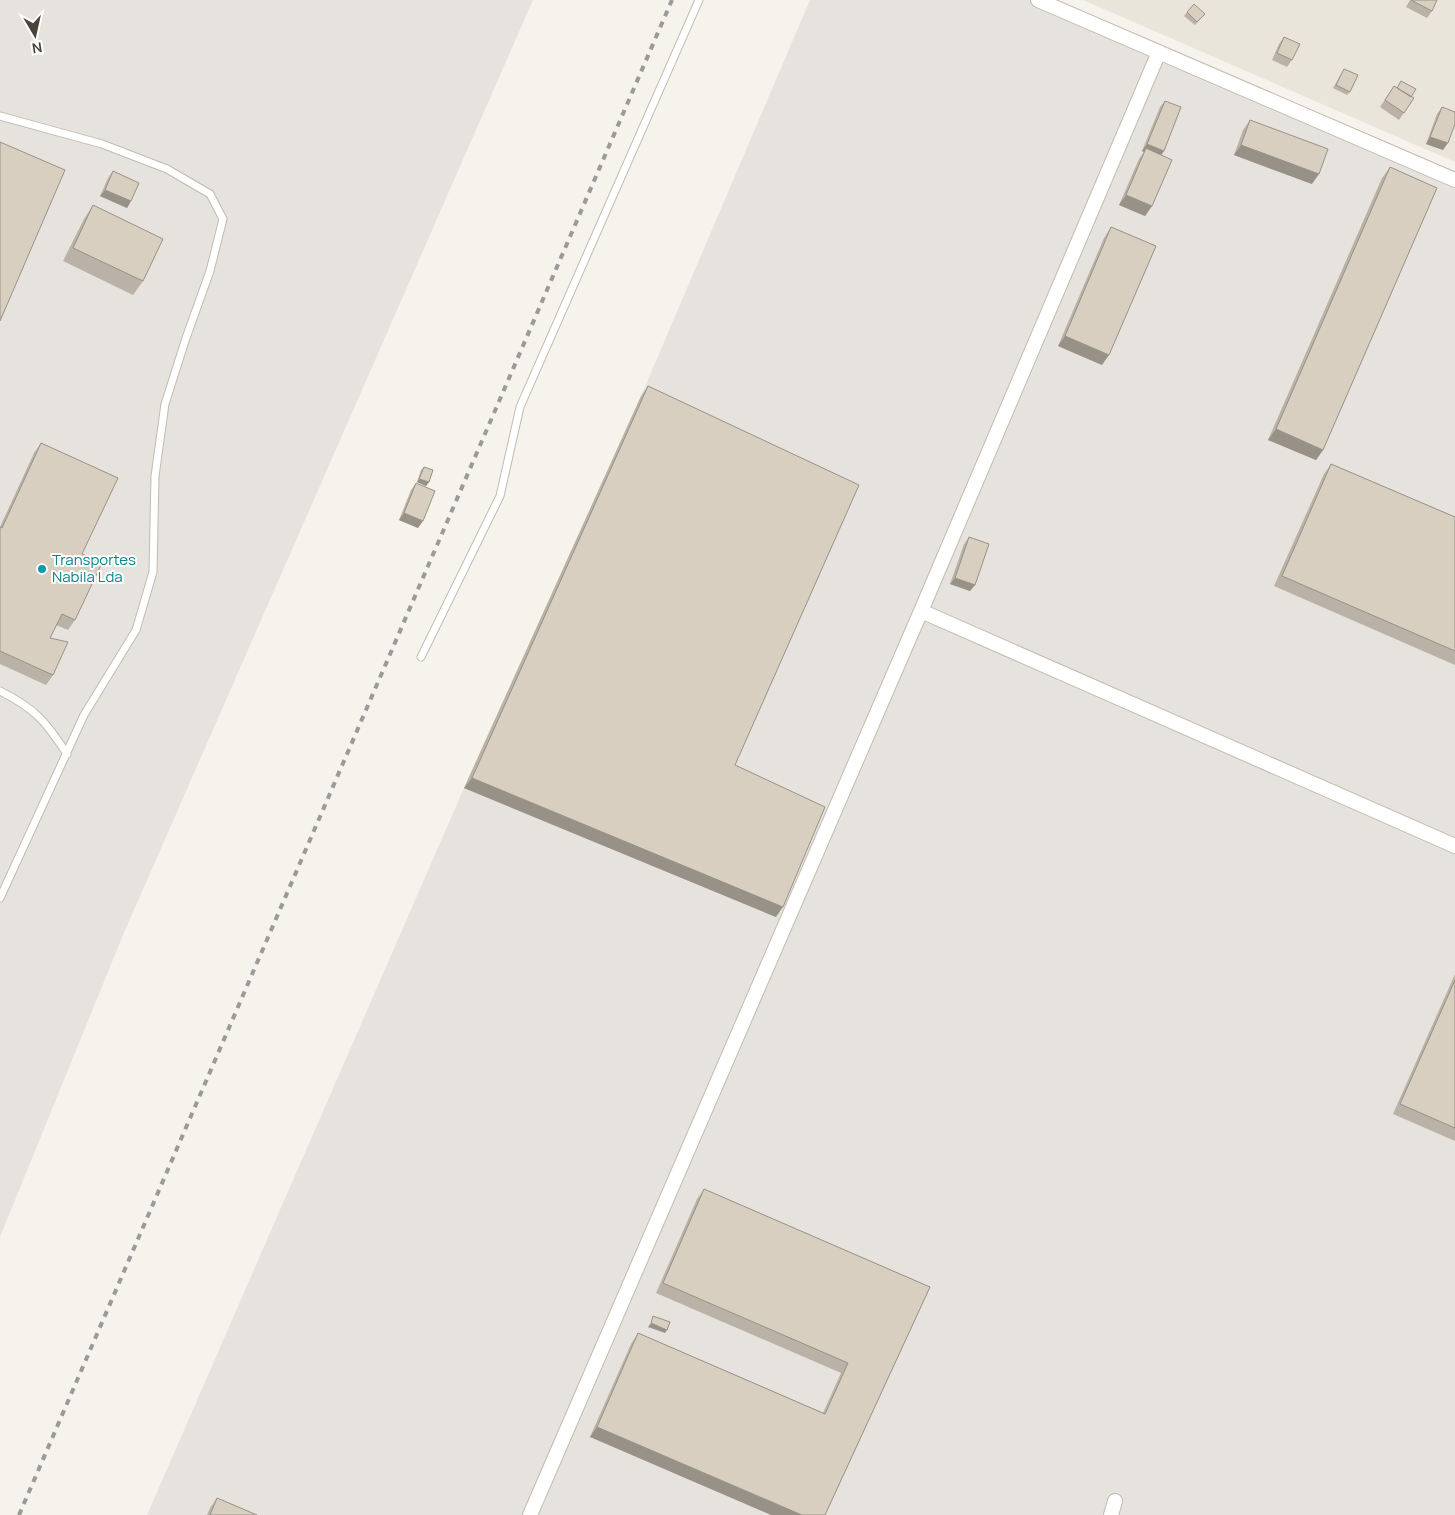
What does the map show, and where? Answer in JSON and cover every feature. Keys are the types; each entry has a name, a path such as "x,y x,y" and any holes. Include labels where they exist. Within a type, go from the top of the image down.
{"street":[{"path":"1038,0 1455,180"},
{"path":"530,1515 921,611 1159,52"},
{"path":"921,611 1455,846"},
{"path":"1111,1515 1115,1501"}],"lane":[{"path":"421,657 500,496 520,407 699,0"},
{"path":"0,116 102,144 167,169 210,194 223,219 210,271 165,404 155,476 153,572 136,630 84,715 68,754 0,898"},
{"path":"0,691 26,704 48,724 68,754"}],"shaded area":[{"path":"0,0 533,0 123,935 0,1237"},
{"path":"810,0 1036,0 1455,182 1455,1515 147,1515 464,788 641,396"},
{"path":"1083,0 1455,0 1455,162"}],"building":[{"path":"1411,0 1437,0 1432,11"},
{"path":"1194,4 1205,14 1197,22 1187,12"},
{"path":"1284,37 1300,44 1292,60 1277,53"},
{"path":"1344,69 1358,75 1350,92 1336,85"},
{"path":"1401,81 1416,89 1411,97 1397,88"},
{"path":"1394,86 1414,98 1404,113 1385,100"},
{"path":"1165,101 1181,107 1164,151 1147,144"},
{"path":"1442,107 1455,112 1455,124 1448,143 1430,137"},
{"path":"1250,120 1328,149 1319,174 1241,145"},
{"path":"0,142 65,170 0,321"},
{"path":"1146,148 1172,160 1152,206 1126,195"},
{"path":"1390,167 1437,188 1323,450 1276,429"},
{"path":"113,171 139,183 131,201 105,190"},
{"path":"93,205 163,239 143,281 73,248"},
{"path":"1111,227 1156,246 1109,355 1065,336"},
{"path":"648,386 859,485 735,765 825,807 783,907 472,778"},
{"name":"Transportes Nabila Lda","path":"41,443 118,478 82,554 102,563 75,620 62,614 50,638 68,642 53,675 0,651 0,527 2,528"},
{"path":"1331,464 1455,517 1455,651 1282,576"},
{"path":"424,467 433,470 429,482 419,479"},
{"path":"416,483 435,491 423,521 404,513"},
{"path":"969,537 989,544 975,585 955,578"},
{"path":"1455,980 1455,1128 1400,1104"},
{"path":"704,1189 930,1287 825,1515 802,1515 597,1427 638,1333 825,1414 848,1363 663,1283"},
{"path":"653,1316 670,1322 667,1330 651,1323"},
{"path":"217,1498 257,1515 210,1515"}],"railway":[{"path":"19,1515 672,0"}],"place":[{"name":"Transportes Nabila Lda","path":"42,569"}]}
